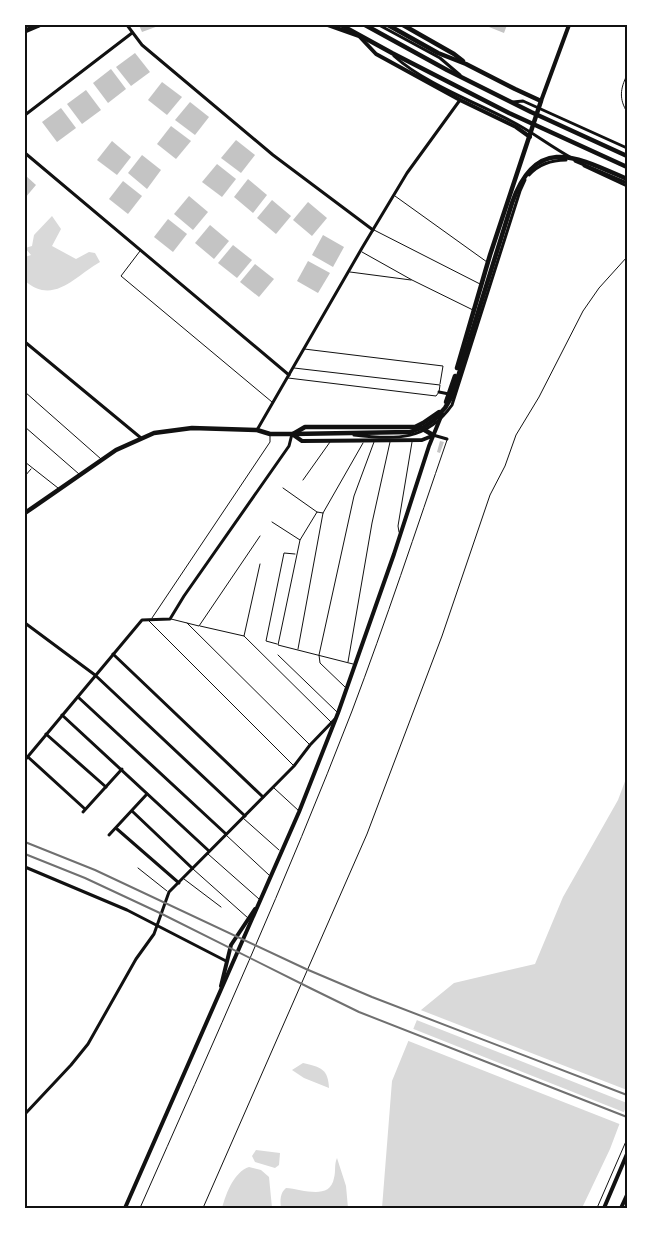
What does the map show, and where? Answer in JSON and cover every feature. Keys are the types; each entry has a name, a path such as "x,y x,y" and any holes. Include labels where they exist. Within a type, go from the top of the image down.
{"highway":[{"path":"25,32 39,25"}],"main road":[{"path":"341,25 392,54 509,113 627,166"},
{"path":"365,25 531,112 627,156"},
{"path":"388,25 438,53 466,64 541,101 481,284 444,407 424,423 415,427"},
{"path":"403,25 454,54 466,64"},
{"path":"428,47 436,48 438,45"},
{"path":"25,513 116,450 141,438 161,432 192,428 257,430 270,434 346,434 410,432 424,427 434,420 445,408 452,396 517,188 530,169 546,159 567,156 584,160 627,183"},
{"path":"292,434 305,426 415,427 426,430 433,435"}],"street":[{"path":"25,32 44,25"},
{"path":"127,25 142,45 266,149 373,230"},
{"path":"328,25 359,36 376,54 460,100 516,127 530,137"},
{"path":"379,25 440,58 465,78"},
{"path":"541,101 569,25"},
{"path":"25,115 132,32"},
{"path":"392,54 406,67 461,97 514,122 587,168 627,183"},
{"path":"257,430 394,195 426,146 460,100"},
{"path":"512,102 523,101 627,148"},
{"path":"25,153 288,376"},
{"path":"25,342 141,438"},
{"path":"439,392 448,394"},
{"path":"125,1208 299,812 338,713 444,407"},
{"path":"122,770 84,810 26,758 142,620 170,619 184,596 289,446 292,434 302,440 331,441 422,440 433,435 447,439"},
{"path":"25,623 95,674 244,817"},
{"path":"113,654 263,797"},
{"path":"78,697 226,834"},
{"path":"62,715 208,852"},
{"path":"25,1114 71,1066 88,1044 136,959 154,934 169,892 274,788 335,719"},
{"path":"46,734 106,787"},
{"path":"109,836 147,794"},
{"path":"132,811 192,868"},
{"path":"116,829 179,883"},
{"path":"25,867 106,900 226,961"},
{"path":"216,1002 226,961 236,935 260,900"},
{"path":"604,1208 627,1154"},
{"path":"621,1208 627,1195"}],"lane":[{"path":"394,195 488,262"},
{"path":"373,230 481,284"},
{"path":"141,250 121,276 272,402"},
{"path":"360,251 474,311"},
{"path":"348,272 412,280"},
{"path":"288,376 436,396 439,392 443,366 304,349"},
{"path":"293,368 440,385"},
{"path":"25,392 101,460"},
{"path":"25,427 80,475"},
{"path":"270,434 270,442 150,619 294,766"},
{"path":"140,1208 259,937 325,780 401,577 447,439"},
{"path":"399,538 398,526 412,440"},
{"path":"303,480 331,441"},
{"path":"298,650 324,513 364,441"},
{"path":"346,688 320,663 319,655 354,496 374,441"},
{"path":"348,662 372,523 390,441"},
{"path":"25,462 59,488"},
{"path":"25,476 32,468"},
{"path":"283,488 317,512 324,513"},
{"path":"278,644 300,540 317,512"},
{"path":"272,522 300,540"},
{"path":"199,626 260,536"},
{"path":"297,554 284,553 266,642 355,665"},
{"path":"244,636 260,564"},
{"path":"170,619 244,636 332,723"},
{"path":"187,623 310,746"},
{"path":"278,655 338,713"},
{"path":"274,788 299,812"},
{"path":"244,817 282,853"},
{"path":"226,834 271,877"},
{"path":"208,852 260,900"},
{"path":"138,868 169,892"},
{"path":"192,868 248,918"},
{"path":"183,878 200,893 221,907"}],"path":[{"path":"627,75 620,99 627,112"},
{"path":"203,1208 367,834 442,636 490,494 505,466 516,435 539,397 583,311 599,288 627,257"},
{"path":"597,1208 627,1139"}],"shaded area":[{"path":"52,216 61,229 52,246 76,259 89,252 95,253 100,262 64,286 46,290 36,288 25,281 25,257 31,255 25,248 32,246 34,235"},
{"path":"627,776 627,1104 610,1149 582,1208 382,1208 392,1081 421,1010 454,983 535,964 563,897 618,800"},
{"path":"303,1063 322,1070 327,1077 329,1088 304,1078 292,1070"},
{"path":"256,1150 280,1153 279,1165 275,1168 255,1162 252,1156"},
{"path":"337,1158 346,1186 348,1208 281,1208 281,1197 286,1188 314,1192 321,1192 327,1189 334,1178"},
{"path":"249,1167 261,1170 269,1177 272,1208 222,1208 228,1190 235,1178"}],"pier":[{"path":"418,1009 627,1090 627,1103 414,1019"},
{"path":"411,1028 626,1113 622,1125 406,1040"}],"building":[{"path":"139,25 161,25 142,32"},
{"path":"484,25 507,25 504,33"},
{"path":"135,53 150,72 131,86 116,67"},
{"path":"111,69 126,89 108,103 93,83"},
{"path":"162,82 182,97 167,115 148,100"},
{"path":"86,90 101,110 82,124 67,104"},
{"path":"190,102 209,117 195,135 175,120"},
{"path":"61,108 76,128 57,142 42,122"},
{"path":"171,126 191,141 176,159 157,144"},
{"path":"236,140 255,155 241,173 221,158"},
{"path":"112,141 131,157 117,175 97,160"},
{"path":"142,155 161,170 147,189 128,173"},
{"path":"217,164 236,179 222,197 202,182"},
{"path":"25,175 36,185 25,198"},
{"path":"248,179 267,195 253,213 234,197"},
{"path":"123,181 142,196 128,214 109,199"},
{"path":"189,196 208,212 193,230 174,214"},
{"path":"272,200 291,216 276,234 257,218"},
{"path":"308,202 327,218 312,236 293,220"},
{"path":"168,219 187,234 173,252 154,237"},
{"path":"210,225 229,241 214,259 195,243"},
{"path":"323,235 344,247 333,267 312,255"},
{"path":"233,245 252,260 237,278 218,263"},
{"path":"308,261 330,273 318,293 297,281"},
{"path":"255,264 274,279 259,297 240,282"},
{"path":"440,441 444,442 440,453 437,452"}],"railway":[{"path":"25,842 95,870 306,969 372,997 627,1095"},
{"path":"25,854 85,878 162,914 359,1012 627,1117"}]}
